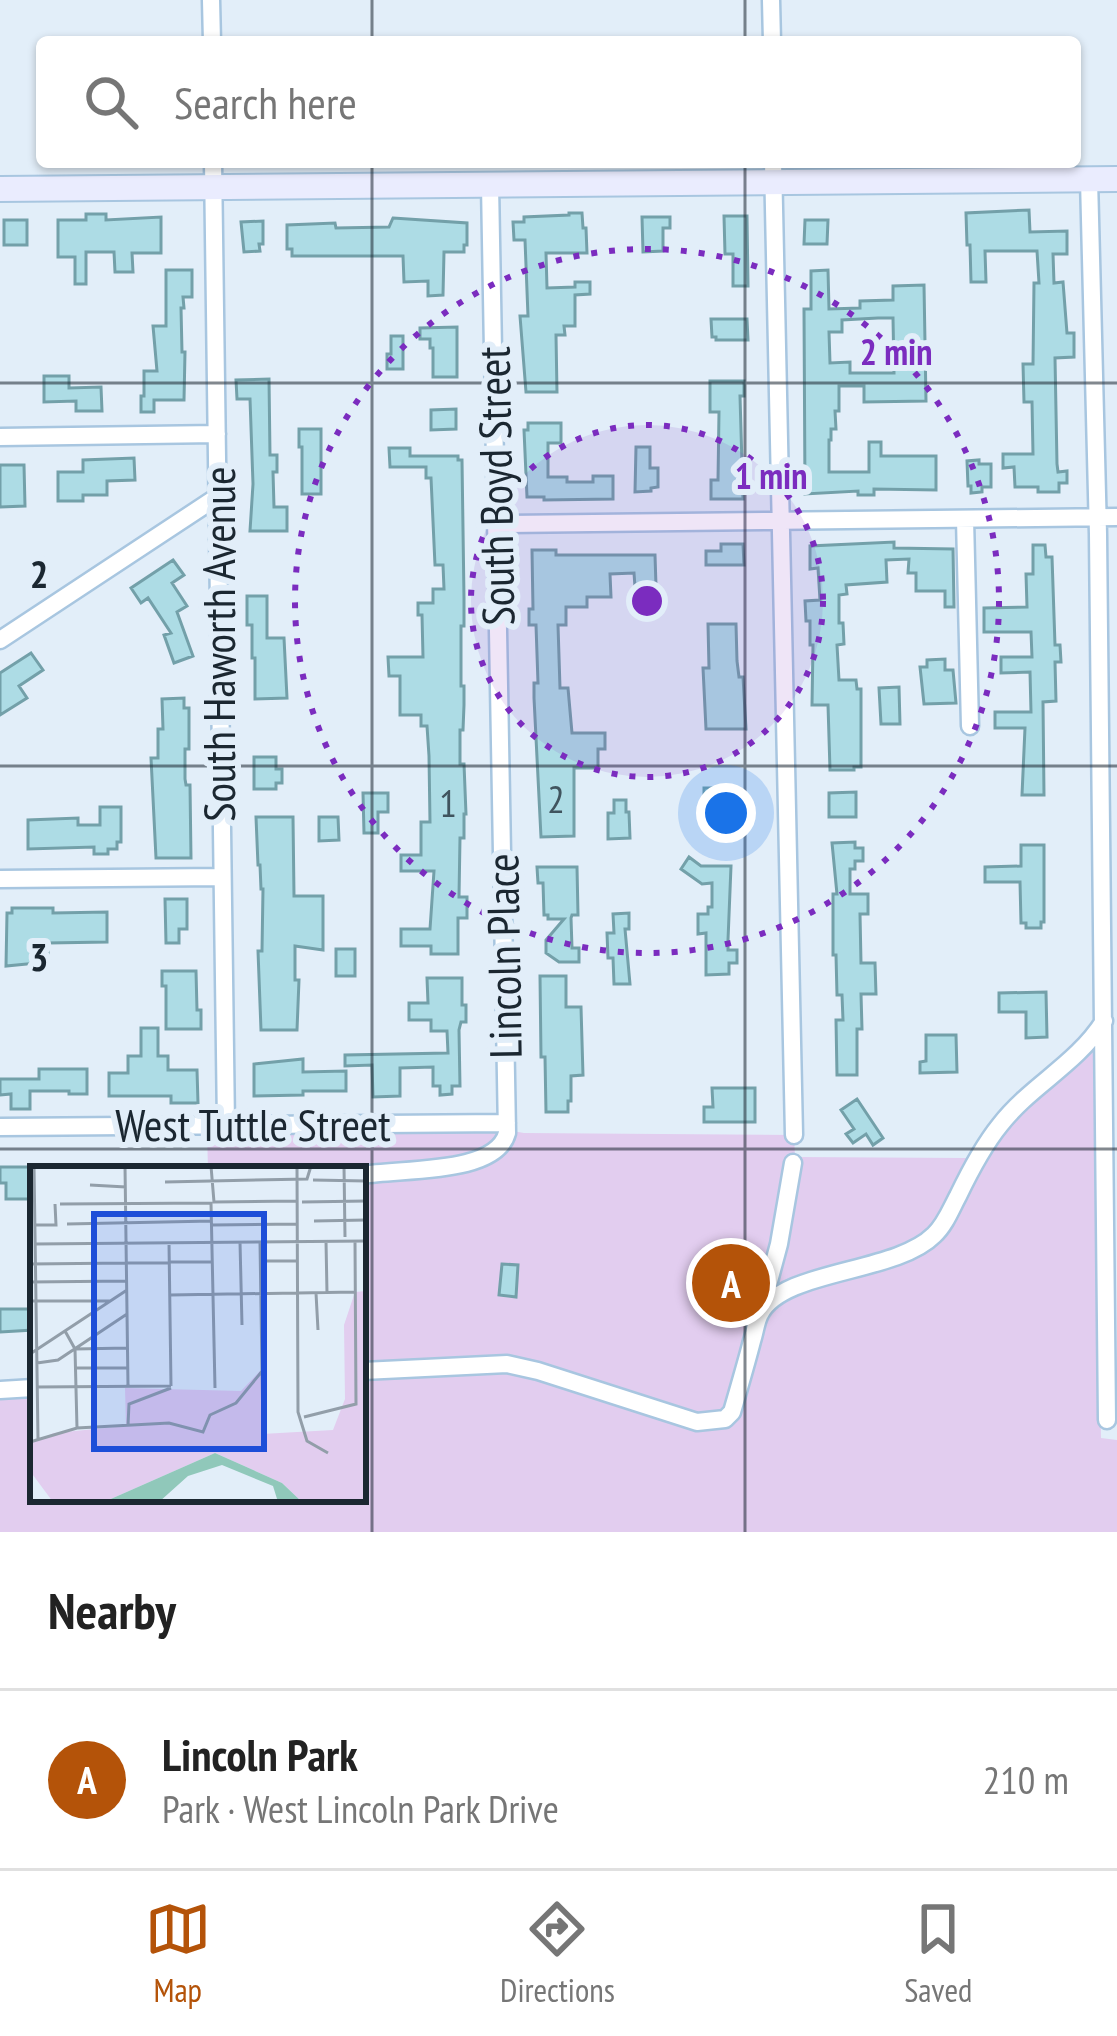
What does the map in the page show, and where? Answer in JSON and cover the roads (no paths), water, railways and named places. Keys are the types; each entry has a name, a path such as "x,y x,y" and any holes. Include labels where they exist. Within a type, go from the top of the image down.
{"street":[{"path":"211,0 212,36"},
{"path":"771,0 772,36"},
{"path":"774,172 794,1135"},
{"path":"0,189 213,174 490,184 774,172 1117,179"},
{"name":"South Haworth Avenue","path":"213,174 226,1126"},
{"path":"1090,179 1107,517 1107,1420"},
{"name":"South Boyd Street","path":"490,184 501,789"},
{"path":"0,437 217,434"},
{"path":"0,640 217,497"},
{"path":"497,524 1107,517"},
{"path":"965,519 970,726"},
{"name":"Lincoln Place","path":"501,789 507,1123"},
{"path":"0,879 221,877"},
{"path":"761,1311 795,1287 915,1249 933,1236 999,1126 1018,1103 1091,1041 1105,1020"},
{"path":"366,1174 472,1162 504,1145 507,1123"},
{"name":"West Tuttle Street","path":"0,1127 507,1123"},
{"path":"366,1371 523,1366 697,1422 725,1419 732,1412 779,1244 793,1162"},
{"path":"0,1390 30,1388"}],"place":[{"name":"Lincoln Park","path":"731,1283"}]}
